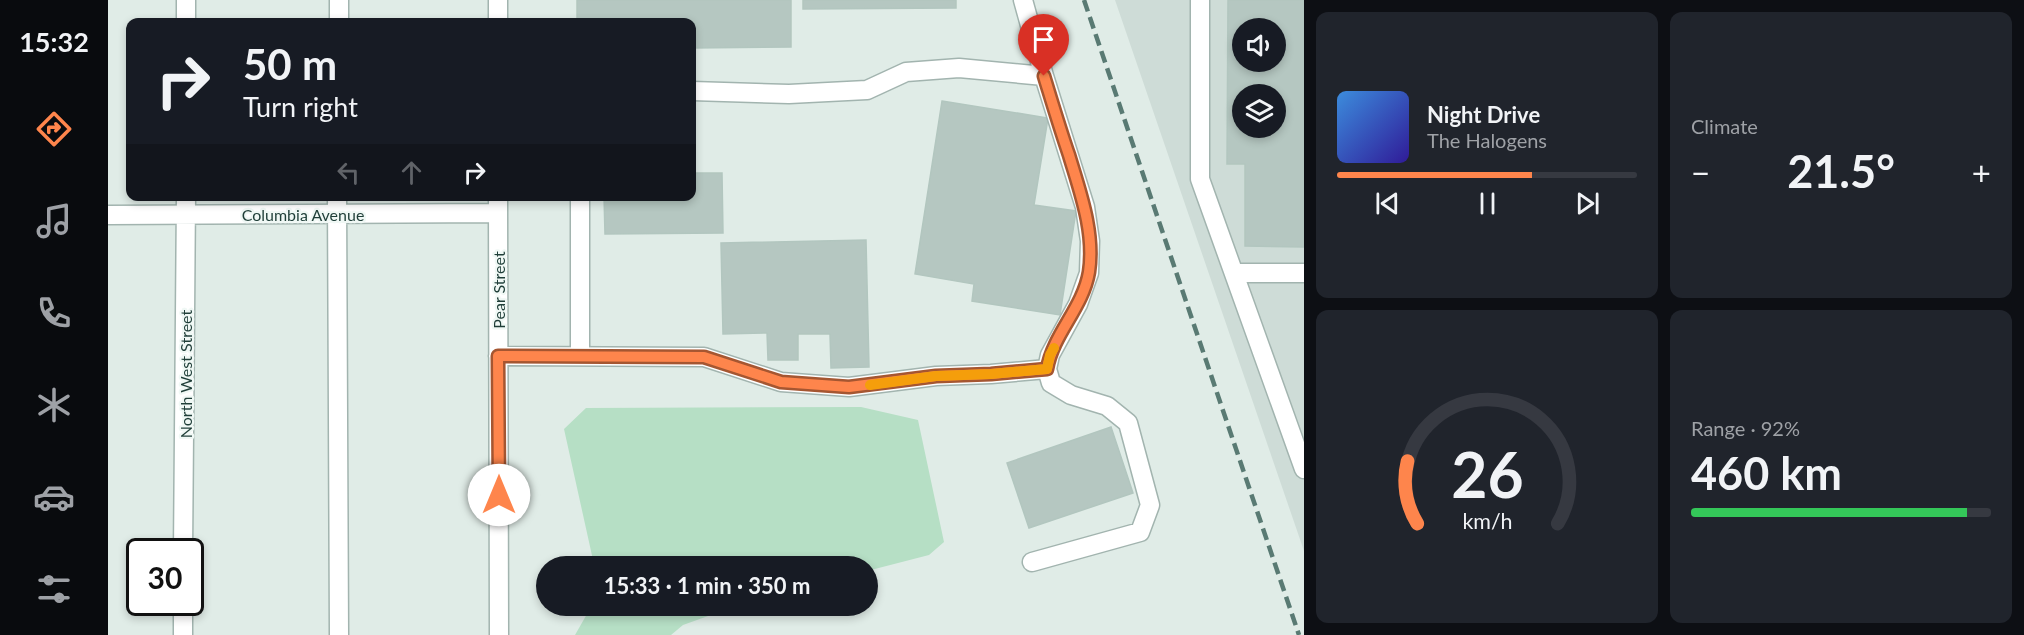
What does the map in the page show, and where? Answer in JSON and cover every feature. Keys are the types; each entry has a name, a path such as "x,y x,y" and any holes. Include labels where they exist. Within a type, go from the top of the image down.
{"street":[{"path":"186,0 186,18"},
{"path":"339,0 339,18"},
{"path":"498,0 498,18"},
{"path":"1023,0 1085,207 1090,241 1089,273 1078,304 1050,355 1047,369 1051,383 1071,395 1107,406 1128,423 1150,506 1140,532 1032,562"},
{"path":"1200,0 1200,179 1304,468"},
{"path":"696,91 789,94 867,90 906,72 959,68 1044,76"},
{"path":"580,201 580,356"},
{"name":"Columbia Avenue","path":"108,214 186,205 498,205"},
{"name":"North West Street","path":"183,538 186,205"},
{"path":"337,205 339,635"},
{"name":"Pear Street","path":"498,205 499,635"},
{"path":"1234,273 1304,273"},
{"path":"498,356 704,357 781,382 849,387 936,376 1047,369"},
{"path":"183,616 183,635"}],"shaded area":[{"path":"1115,0 1304,0 1304,551"}],"green space":[{"path":"861,407 918,420 944,542 929,555 878,568 878,556 592,556 564,429 586,408"},
{"path":"586,616 708,616 683,625 671,635 575,635"}],"building":[{"path":"577,0 791,0 791,47 696,48 696,18 577,18"},
{"path":"803,0 956,0 956,8 803,9"},
{"path":"1228,0 1304,0 1304,247 1245,246 1245,164 1227,164"},
{"path":"942,101 1048,118 1034,205 1076,211 1060,315 972,301 974,284 915,274"},
{"path":"696,173 722,173 723,233 605,234 604,201 696,201"},
{"path":"866,240 869,367 831,368 830,334 798,334 798,360 768,360 767,333 723,334 721,243"},
{"path":"1111,427 1133,493 1029,528 1007,463"}],"railway":[{"path":"1084,0 1299,635"}],"slow traffic":[{"path":"870,385 936,376 1047,369 1054,348"}],"route":[{"path":"499,495 498,356 704,357 781,382 849,387 936,376 1047,369 1050,355 1078,304 1089,273 1090,241 1085,207 1044,76"}]}
